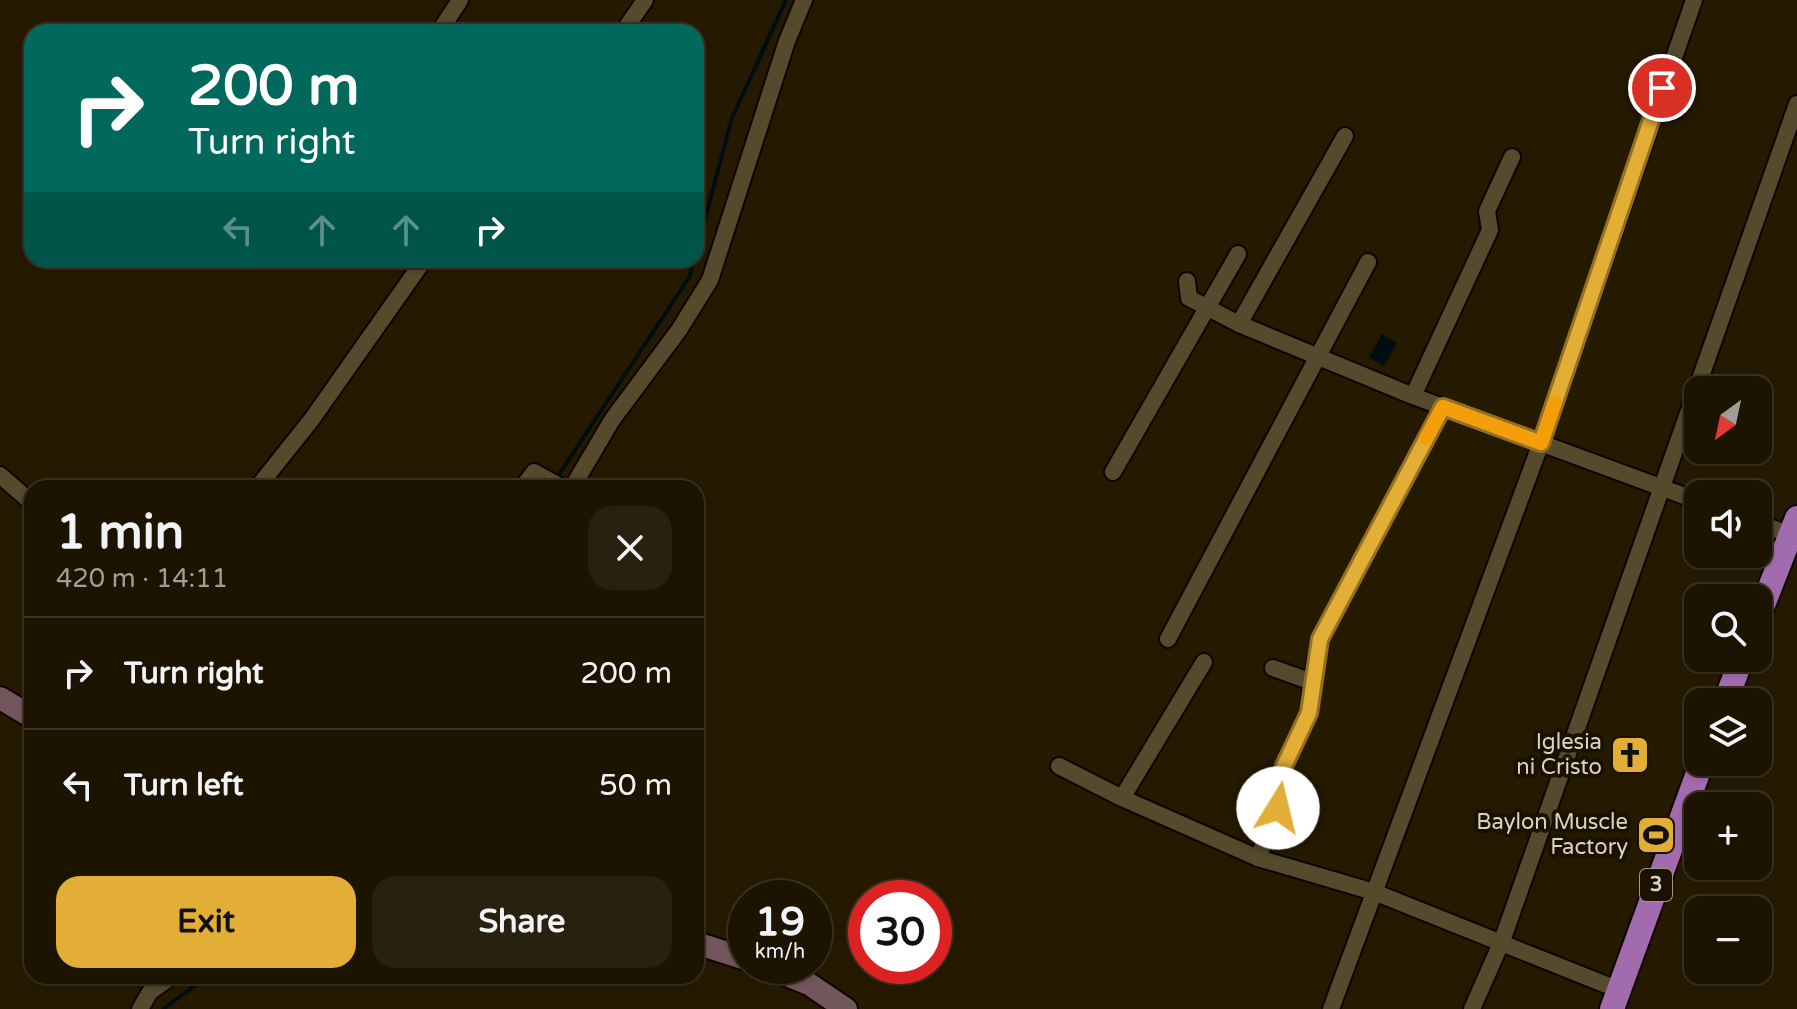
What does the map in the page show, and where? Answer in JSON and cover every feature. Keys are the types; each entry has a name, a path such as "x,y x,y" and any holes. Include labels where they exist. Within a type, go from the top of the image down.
{"highway":[{"path":"1771,584 1794,527"},
{"name":"3","path":"1616,999 1697,776"}],"main road":[{"path":"0,698 24,712"},
{"path":"704,946 728,953"},
{"path":"809,984 846,1009"}],"street":[{"path":"444,24 460,0"},
{"path":"628,24 645,0"},
{"path":"577,480 612,420 679,330 710,280 787,41 804,0"},
{"path":"1331,1009 1541,443 1694,0"},
{"path":"1472,1009 1502,941 1797,104"},
{"path":"1239,324 1345,136"},
{"path":"1413,396 1490,230 1487,211 1512,157"},
{"path":"1113,472 1238,254"},
{"path":"1168,639 1368,262"},
{"path":"263,480 312,419 418,268"},
{"path":"1187,281 1189,298 1239,324 1413,396 1684,496"},
{"path":"1258,858 1278,808 1284,766 1309,713 1320,639 1443,407"},
{"path":"528,480 534,472 551,480"},
{"path":"0,475 24,496"},
{"path":"1772,525 1794,527"},
{"path":"1122,798 1204,662"},
{"path":"1273,668 1312,682"},
{"path":"1059,766 1122,798 1258,858 1374,892 1502,941 1616,999"},
{"path":"140,1009 150,992 161,984"}],"shaded area":[{"path":"1382,334 1397,343 1384,366 1369,357"}],"waterway":[{"path":"704,222 732,118 786,0"},
{"path":"556,479 690,276 692,268"},
{"path":"163,1009 197,984"}],"slow traffic":[{"path":"1426,438 1443,407 1541,443 1555,402"}],"place":[{"name":"Iglesia ni Cristo","path":"1630,755"},
{"name":"Baylon Muscle Factory","path":"1656,835"}],"route":[{"path":"1278,808 1284,766 1309,713 1320,639 1443,407 1541,443 1662,88"}]}
